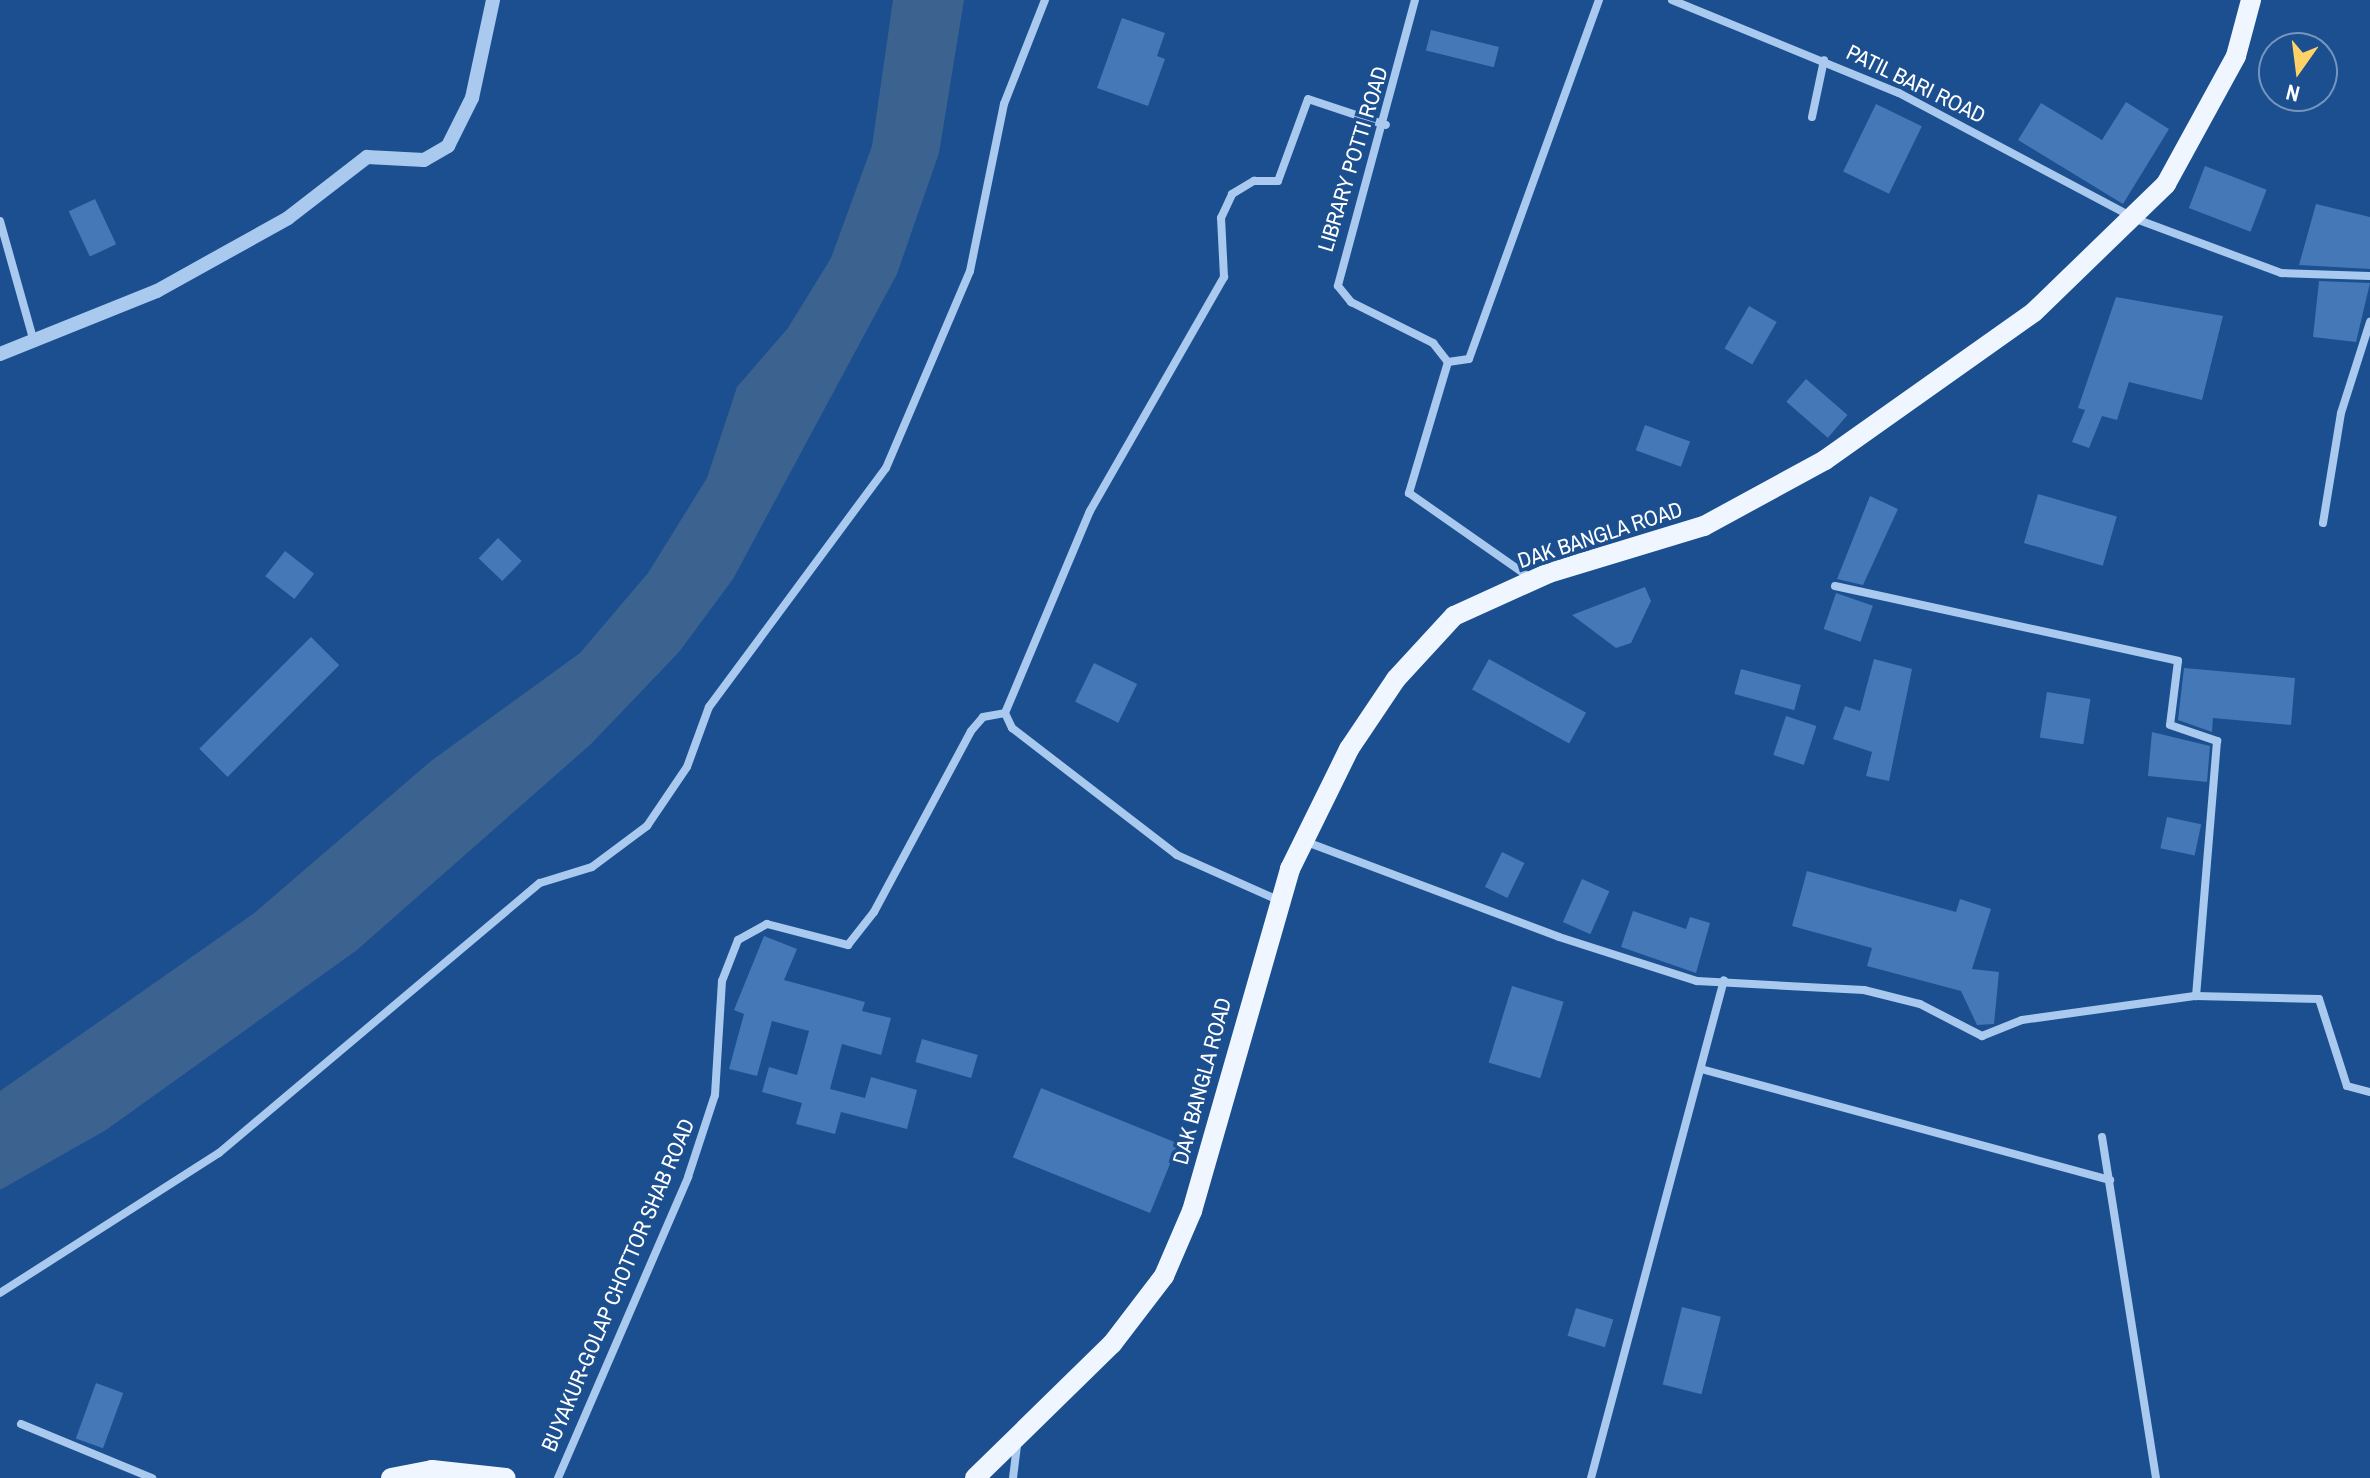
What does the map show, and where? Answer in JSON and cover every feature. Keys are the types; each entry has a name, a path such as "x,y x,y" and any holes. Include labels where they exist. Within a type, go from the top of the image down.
{"main road":[{"name":"DAK BANGLA ROAD","path":"975,1478 1112,1344 1164,1276 1192,1211 1278,900 1349,749 1396,679 1454,616 1534,580 1704,526 1825,460 2034,312 2136,219 2166,184 2236,56 2251,0"},
{"path":"391,1478 432,1470 506,1478"}],"street":[{"path":"0,354 34,343 211,261 288,218 367,157 424,160 448,146 472,98 493,0"},
{"path":"0,1293 219,1153 540,883 592,867 647,826 687,767 709,707 886,468 970,271 1004,104 1045,0"},
{"name":"LIBRARY POTTI ROAD","path":"1415,0 1386,125 1337,269 1338,286 1351,302 1433,343 1448,362"},
{"path":"1534,580 1409,493 1448,362 1469,359 1599,0"},
{"name":"PATIL BARI ROAD","path":"1672,0 1824,60 2136,219 2281,273 2370,276"},
{"path":"1812,117 1824,60"},
{"path":"1278,900 1177,855 1012,728 1005,713 1090,511 1224,277 1221,218 1232,194 1254,181 1278,181 1308,99 1386,125"},
{"path":"0,221 34,343"},
{"path":"2323,523 2341,413 2370,322"},
{"path":"1835,586 2178,661 2170,725 2217,741 2196,996"},
{"name":"BUYAKUR-GOLAP CHOTTOR SHAB ROAD","path":"558,1478 692,1163 715,1095 722,981 738,940 767,924 848,945 874,912 971,731 983,717 1005,713"},
{"path":"1304,841 1559,937 1697,981 1724,980 1864,990 1920,1004 1982,1036 2022,1020 2196,996 2319,999 2347,1086 2370,1092"},
{"path":"1591,1478 1724,980"},
{"path":"1701,1069 2110,1180"},
{"path":"2102,1137 2156,1478"},
{"path":"21,1424 152,1478"},
{"path":"1013,1478 1017,1440"}],"water":[{"path":"893,0 964,0 939,153 897,274 733,579 679,652 591,744 357,950 106,1130 0,1190 0,1091 253,914 431,761 580,653 648,573 707,478 737,387 788,328 831,258 872,146"}],"building":[{"path":"1122,18 1165,33 1157,56 1165,59 1148,106 1097,88"},
{"path":"1431,30 1499,47 1494,67 1426,50"},
{"path":"2126,102 2169,129 2123,204 2018,140 2041,103 2102,140"},
{"path":"1876,104 1922,126 1889,194 1843,171"},
{"path":"2205,166 2267,190 2250,232 2189,208"},
{"path":"95,199 116,244 90,257 69,211"},
{"path":"2316,204 2370,217 2370,269 2299,265"},
{"path":"2319,281 2370,283 2356,342 2313,337"},
{"path":"2116,297 2223,316 2202,400 2129,382 2117,420 2102,416 2089,448 2072,442 2085,410 2078,408"},
{"path":"1749,306 1777,322 1752,364 1724,348"},
{"path":"1806,379 1848,415 1828,438 1786,402"},
{"path":"1645,425 1690,441 1681,467 1636,450"},
{"path":"2038,494 2117,517 2103,566 2024,543"},
{"path":"1870,496 1898,509 1863,585 1837,579"},
{"path":"498,538 522,561 502,581 479,558"},
{"path":"285,551 314,574 294,599 265,576"},
{"path":"1645,587 1651,601 1631,643 1616,648 1572,615"},
{"path":"1836,593 1873,606 1861,642 1824,629"},
{"path":"311,637 339,665 228,777 199,749"},
{"path":"1489,659 1586,713 1569,743 1472,690"},
{"path":"1874,659 1912,669 1889,781 1866,776 1872,752 1833,739 1845,706 1860,711"},
{"path":"1094,663 1137,684 1118,723 1075,702"},
{"path":"2184,668 2295,678 2291,725 2213,718 2212,732 2178,720"},
{"path":"1741,669 1801,685 1794,710 1734,694"},
{"path":"2047,692 2090,699 2083,744 2040,737"},
{"path":"1786,716 1816,726 1804,765 1773,755"},
{"path":"2152,732 2210,746 2207,782 2148,776"},
{"path":"2167,817 2201,824 2195,856 2160,848"},
{"path":"1502,852 1524,863 1507,898 1485,887"},
{"path":"1807,871 1956,912 1960,899 1991,909 1972,969 1999,972 1994,1024 1977,1025 1961,991 1867,966 1872,948 1792,926"},
{"path":"1582,879 1609,891 1590,934 1563,922"},
{"path":"1633,911 1686,929 1690,917 1710,923 1696,973 1621,947"},
{"path":"764,936 797,949 784,980 865,1002 862,1011 891,1018 881,1055 842,1044 830,1089 865,1098 871,1077 917,1090 907,1129 841,1112 835,1134 796,1124 802,1103 762,1092 769,1067 797,1075 809,1031 772,1021 757,1076 729,1069 744,1014 734,1010"},
{"path":"1512,986 1564,1002 1540,1078 1489,1063"},
{"path":"922,1039 978,1055 971,1078 915,1062"},
{"path":"1041,1088 1178,1143 1150,1213 1013,1158"},
{"path":"1682,1307 1721,1317 1701,1394 1663,1385"},
{"path":"1576,1308 1613,1319 1605,1347 1568,1336"},
{"path":"96,1383 123,1393 103,1448 76,1438"}]}
